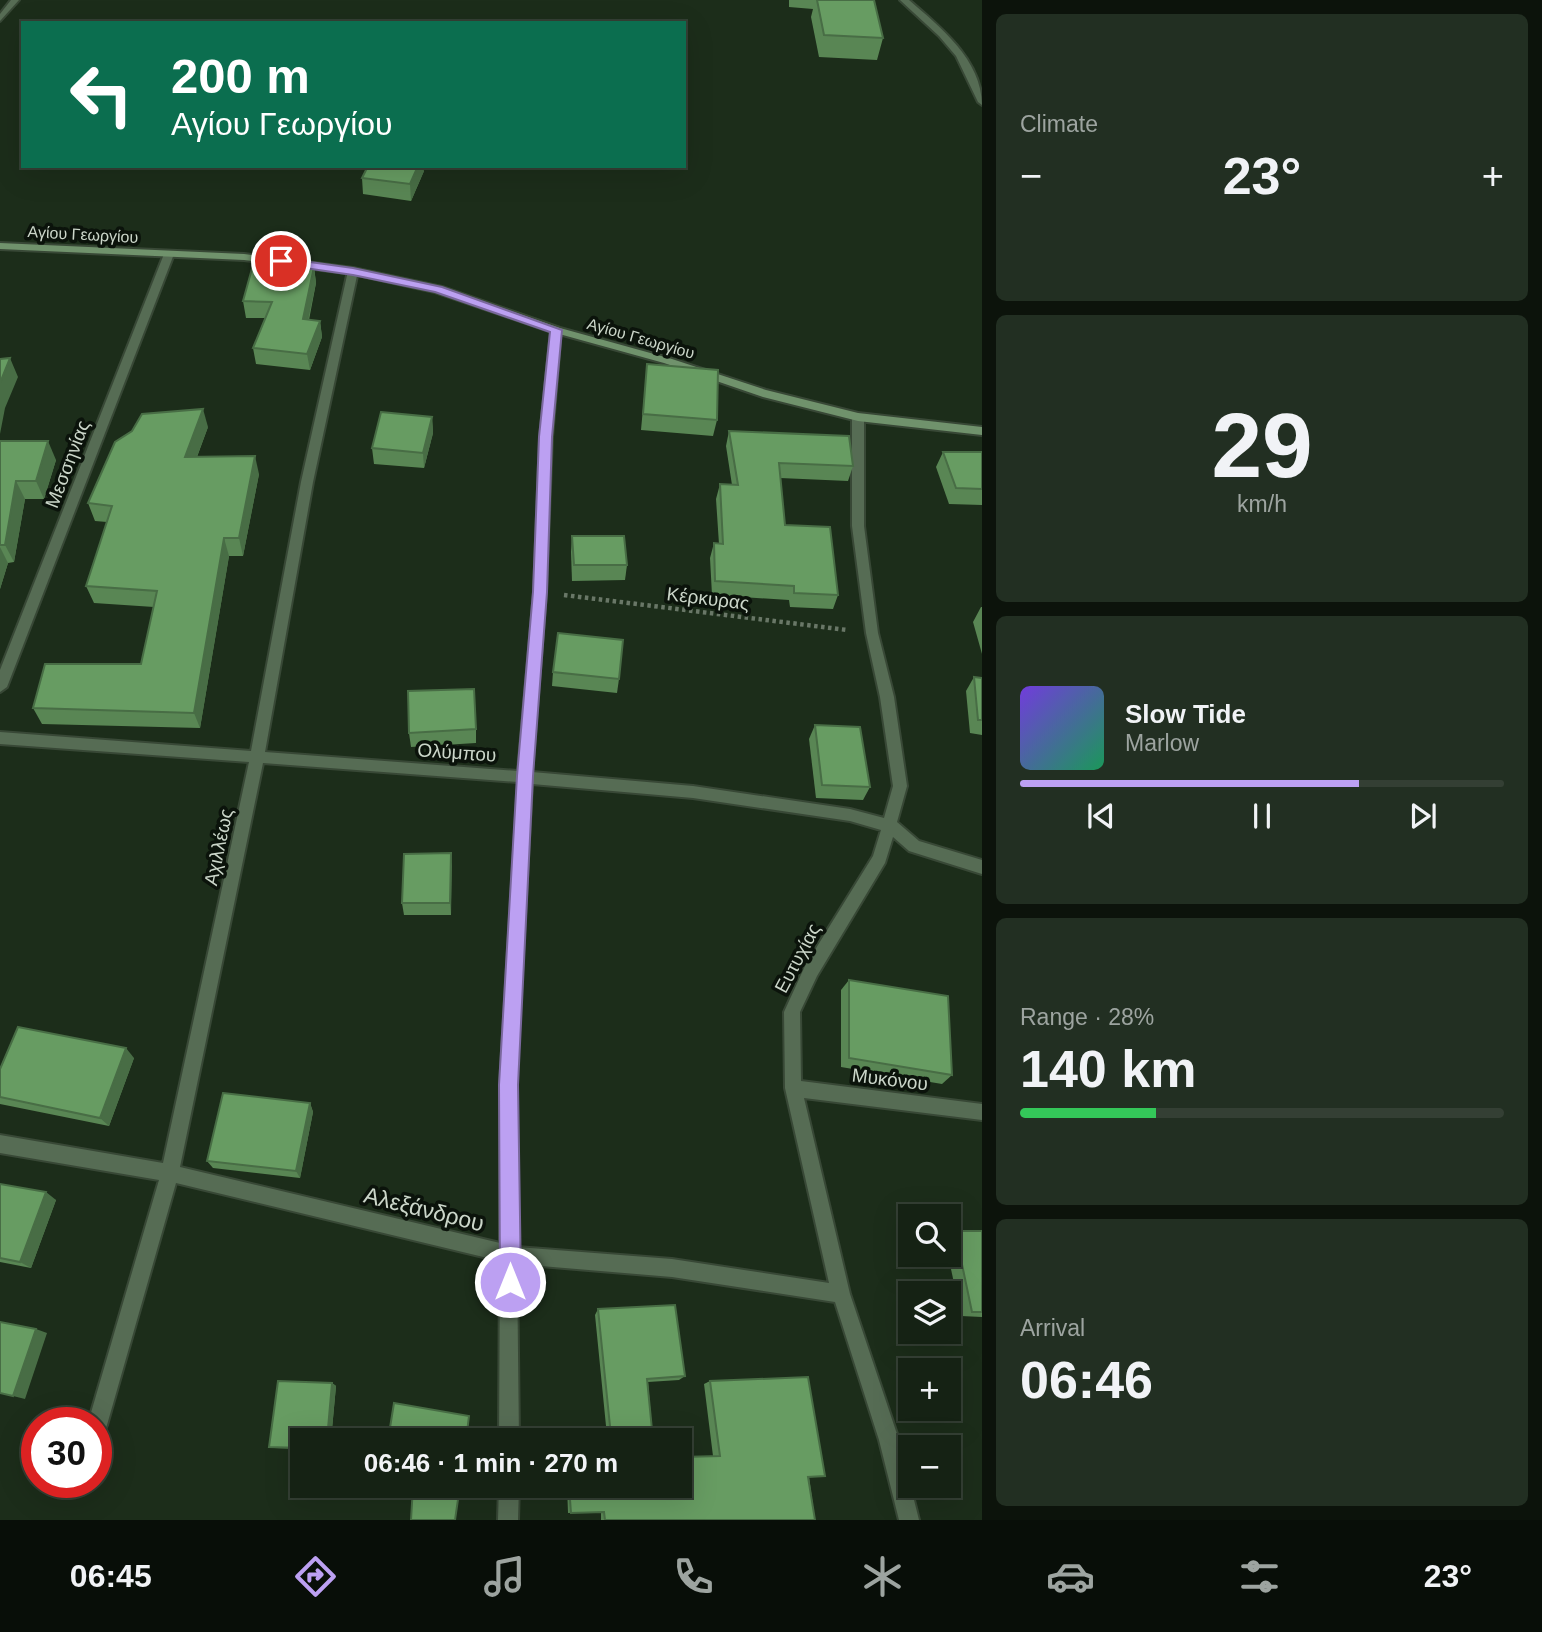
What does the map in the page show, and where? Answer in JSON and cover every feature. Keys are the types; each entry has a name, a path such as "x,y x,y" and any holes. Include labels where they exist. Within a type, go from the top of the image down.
{"street":[{"path":"0,19 15,0"},
{"path":"904,0 934,24 962,56 982,102"},
{"name":"Αγίου Γεωργίου","path":"0,246 255,258 353,271 438,289 556,330 668,361 763,393 858,417 982,431"},
{"name":"Μεσσηνίας","path":"0,687 169,254"},
{"name":"Αχιλλέως","path":"102,1407 170,1173 257,757 307,482 353,271"},
{"path":"509,1428 508,1085 525,776 540,592 546,437 556,330"},
{"name":"Ευτυχίας","path":"858,417 858,526 872,633 887,697 900,786 880,858 811,971 792,1012 793,1088 841,1294 889,1440 909,1520"},
{"name":"Ολύμπου","path":"0,738 525,776 706,794 850,815 891,826 915,846 982,867"},
{"name":"Μυκόνου","path":"793,1088 982,1112"},
{"name":"Αλεξάνδρου","path":"0,1144 170,1173 510,1255 672,1268 841,1294"},
{"path":"508,1520 509,1498"}],"path":[{"name":"Κέρκυρας","path":"540,592 872,633"}],"building":[{"path":"817,0 874,0 883,38 824,35"},
{"path":"367,168 417,168 410,184 362,178"},
{"path":"253,265 314,267 303,319 320,321 307,354 253,348 272,302 243,301"},
{"path":"10,358 0,383 0,359"},
{"path":"647,364 718,370 717,420 643,414"},
{"path":"203,409 185,457 255,456 239,538 224,538 194,713 33,708 45,664 141,664 157,591 86,586 112,506 88,503 115,442 132,431 142,414"},
{"path":"381,412 432,417 423,453 372,448"},
{"path":"729,431 849,436 853,466 779,463 785,525 830,527 838,595 794,593 794,586 715,581 714,543 723,544 720,484 738,485"},
{"path":"0,441 48,441 36,481 16,481 5,545 0,545"},
{"path":"943,452 982,452 982,489 956,488"},
{"path":"572,536 624,536 627,565 574,565"},
{"path":"558,633 623,640 619,679 553,672"},
{"path":"974,677 982,678 982,720 978,720"},
{"path":"474,689 476,729 409,733 408,691"},
{"path":"815,725 860,727 870,787 822,785"},
{"path":"451,853 450,903 402,903 404,854"},
{"path":"849,980 948,996 952,1075 849,1058"},
{"path":"18,1027 126,1048 100,1118 0,1097 0,1069"},
{"path":"223,1093 310,1103 296,1171 207,1161"},
{"path":"0,1184 46,1192 20,1262 0,1258"},
{"path":"961,1231 982,1231 982,1312 972,1312 961,1260"},
{"path":"675,1305 685,1376 647,1379 652,1428 610,1428 598,1309"},
{"path":"0,1322 36,1329 13,1396 0,1393"},
{"path":"808,1377 825,1476 808,1477 815,1520 605,1520 604,1512 571,1513 570,1498 692,1498 692,1457 720,1456 710,1381"},
{"path":"278,1381 332,1383 328,1428 290,1428 290,1448 269,1447"},
{"path":"394,1403 469,1416 468,1428 390,1428"},
{"path":"412,1498 458,1498 455,1520 411,1520"}],"route":[{"path":"281,261 353,271 438,289 556,330 546,437 540,592 525,776 508,1085 510,1282"}]}
